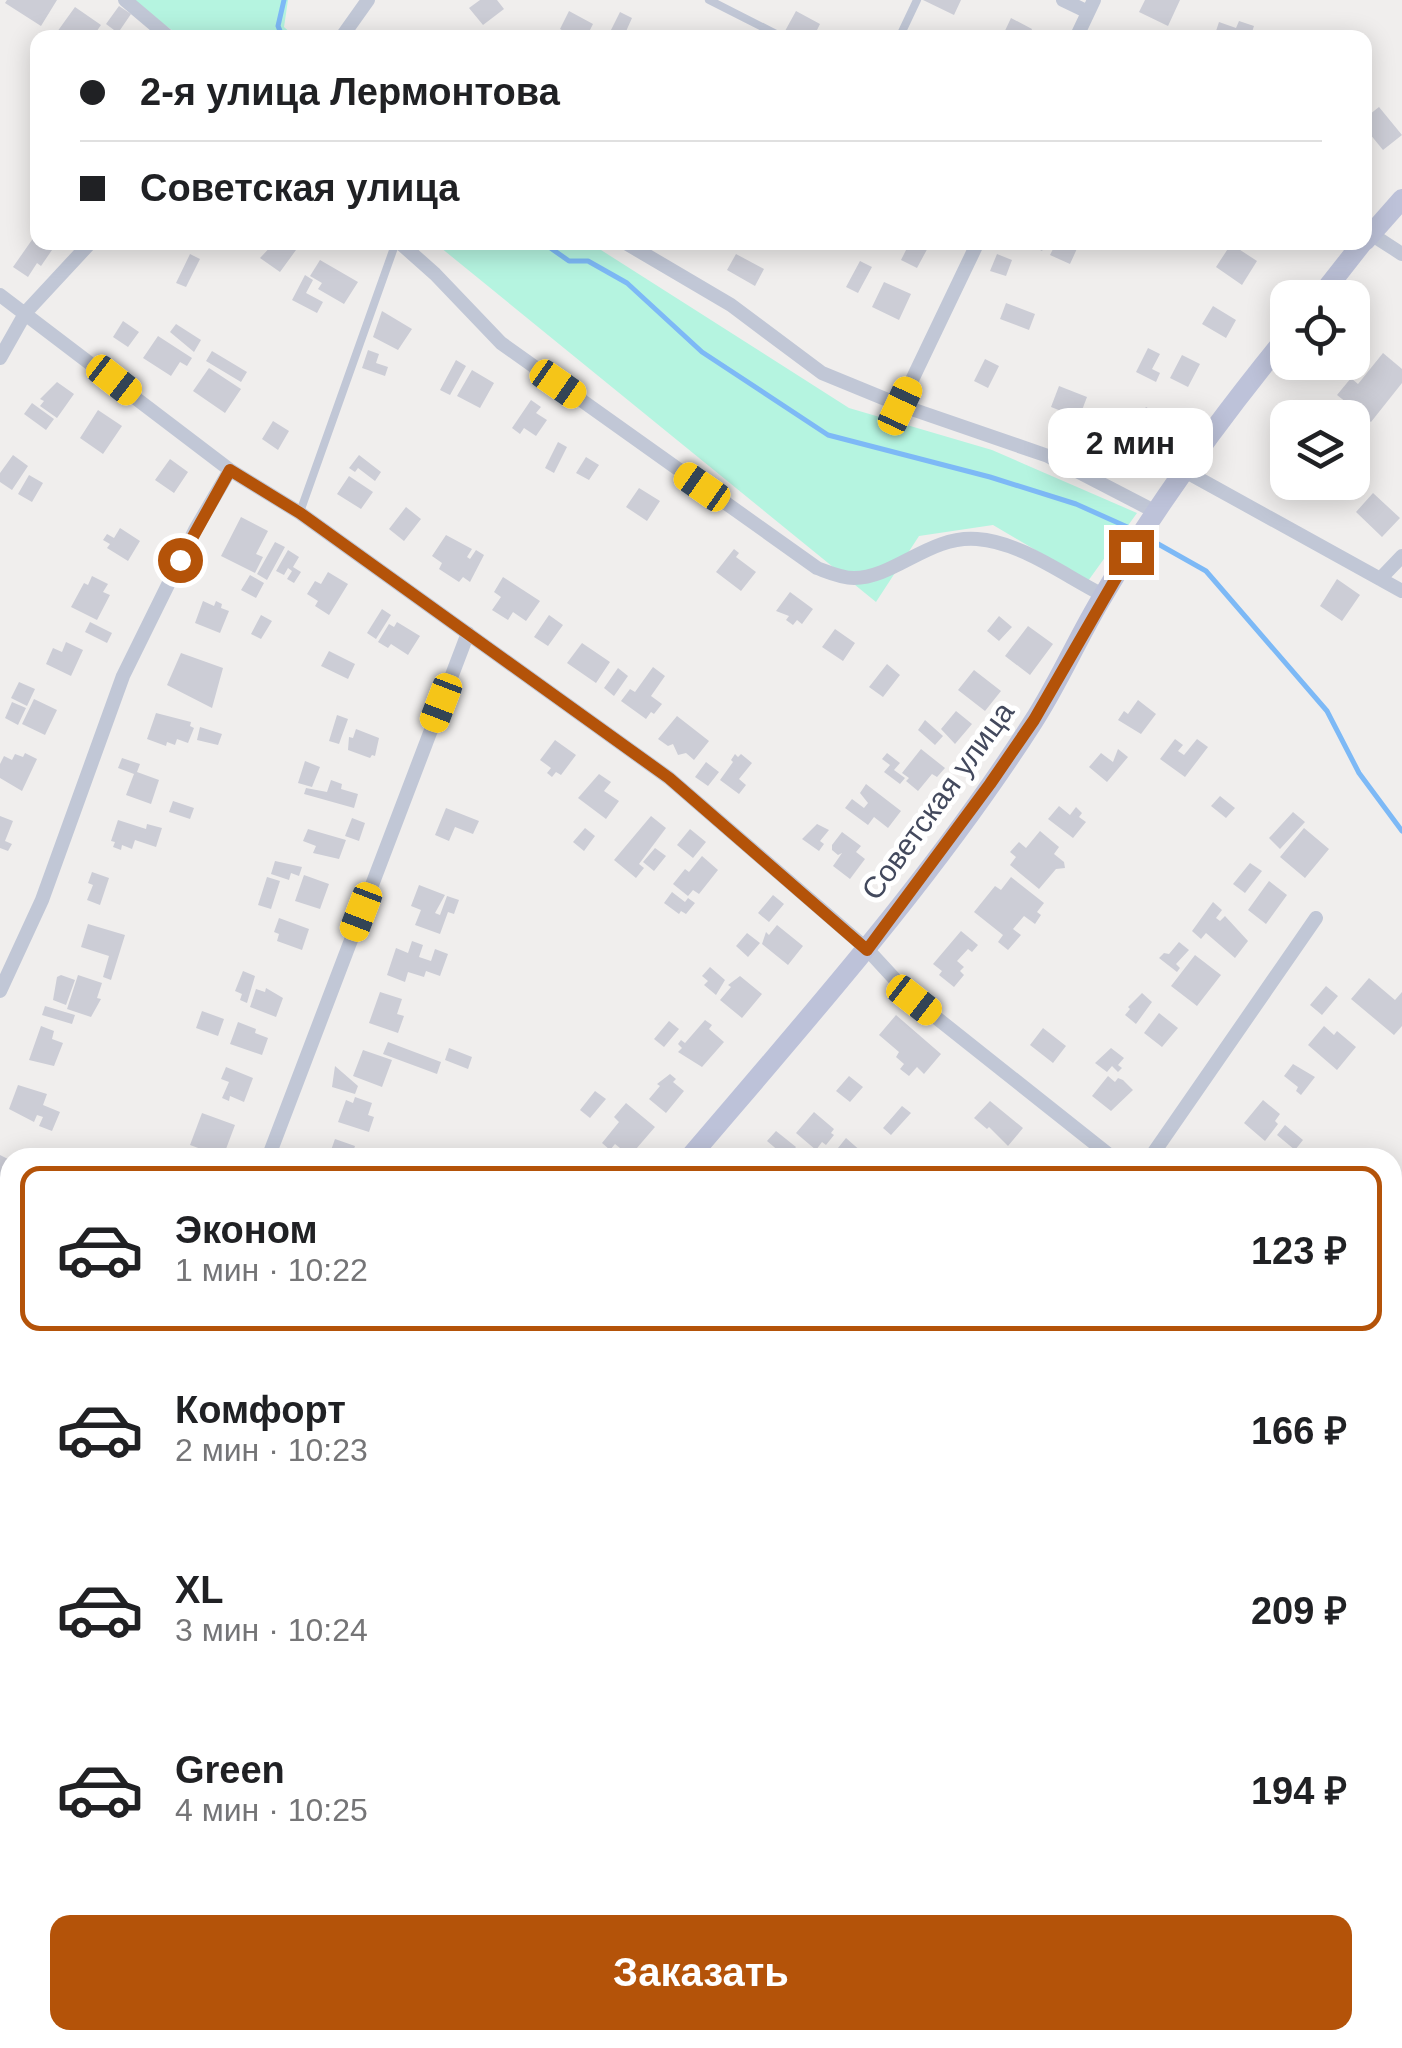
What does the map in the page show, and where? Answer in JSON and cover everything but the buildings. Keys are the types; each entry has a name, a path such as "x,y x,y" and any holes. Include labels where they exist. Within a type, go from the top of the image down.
{"street":[{"path":"125,0 161,30"},
{"path":"347,30 368,0"},
{"path":"1063,0 1091,6 1080,30"},
{"path":"1372,232 1402,199"},
{"path":"1372,242 1402,254"},
{"path":"0,358 26,312 84,250"},
{"path":"407,250 501,342 817,568 855,578 943,543 976,539 992,541 1031,557 1103,596"},
{"path":"638,250 731,305 822,372 900,406 1048,456 1154,515 1183,470 1270,359"},
{"path":"900,406 974,250"},
{"path":"1333,280 1357,250"},
{"path":"0,295 230,470 300,513 669,778 867,950 914,1000 1100,1148"},
{"path":"0,990 42,900 123,676 195,530 230,470"},
{"path":"1183,470 1402,591"},
{"name":"Советская улица","path":"698,1148 867,950 990,784 1034,720 1103,596 1154,515"},
{"path":"1380,578 1402,556"},
{"path":"272,1148 468,633"},
{"path":"1157,1148 1316,918"}],"lane":[{"path":"709,0 768,30"},
{"path":"903,30 916,0"},
{"path":"300,513 395,250"}],"green space":[{"path":"128,0 288,0 284,27 287,30 172,30"},
{"path":"444,250 601,250 849,408 992,450 1137,513 1088,581 993,525 919,536 876,602"}],"waterway":[{"path":"280,30 284,0"},
{"path":"553,250 569,261 588,261 627,283 702,352 828,435 990,477 1076,504 1134,530"},
{"path":"1144,536 1206,571 1327,711 1359,773 1402,831"}],"route":[{"path":"180,560 230,470 300,513 669,778 867,950 1034,720 1131,552"}]}
